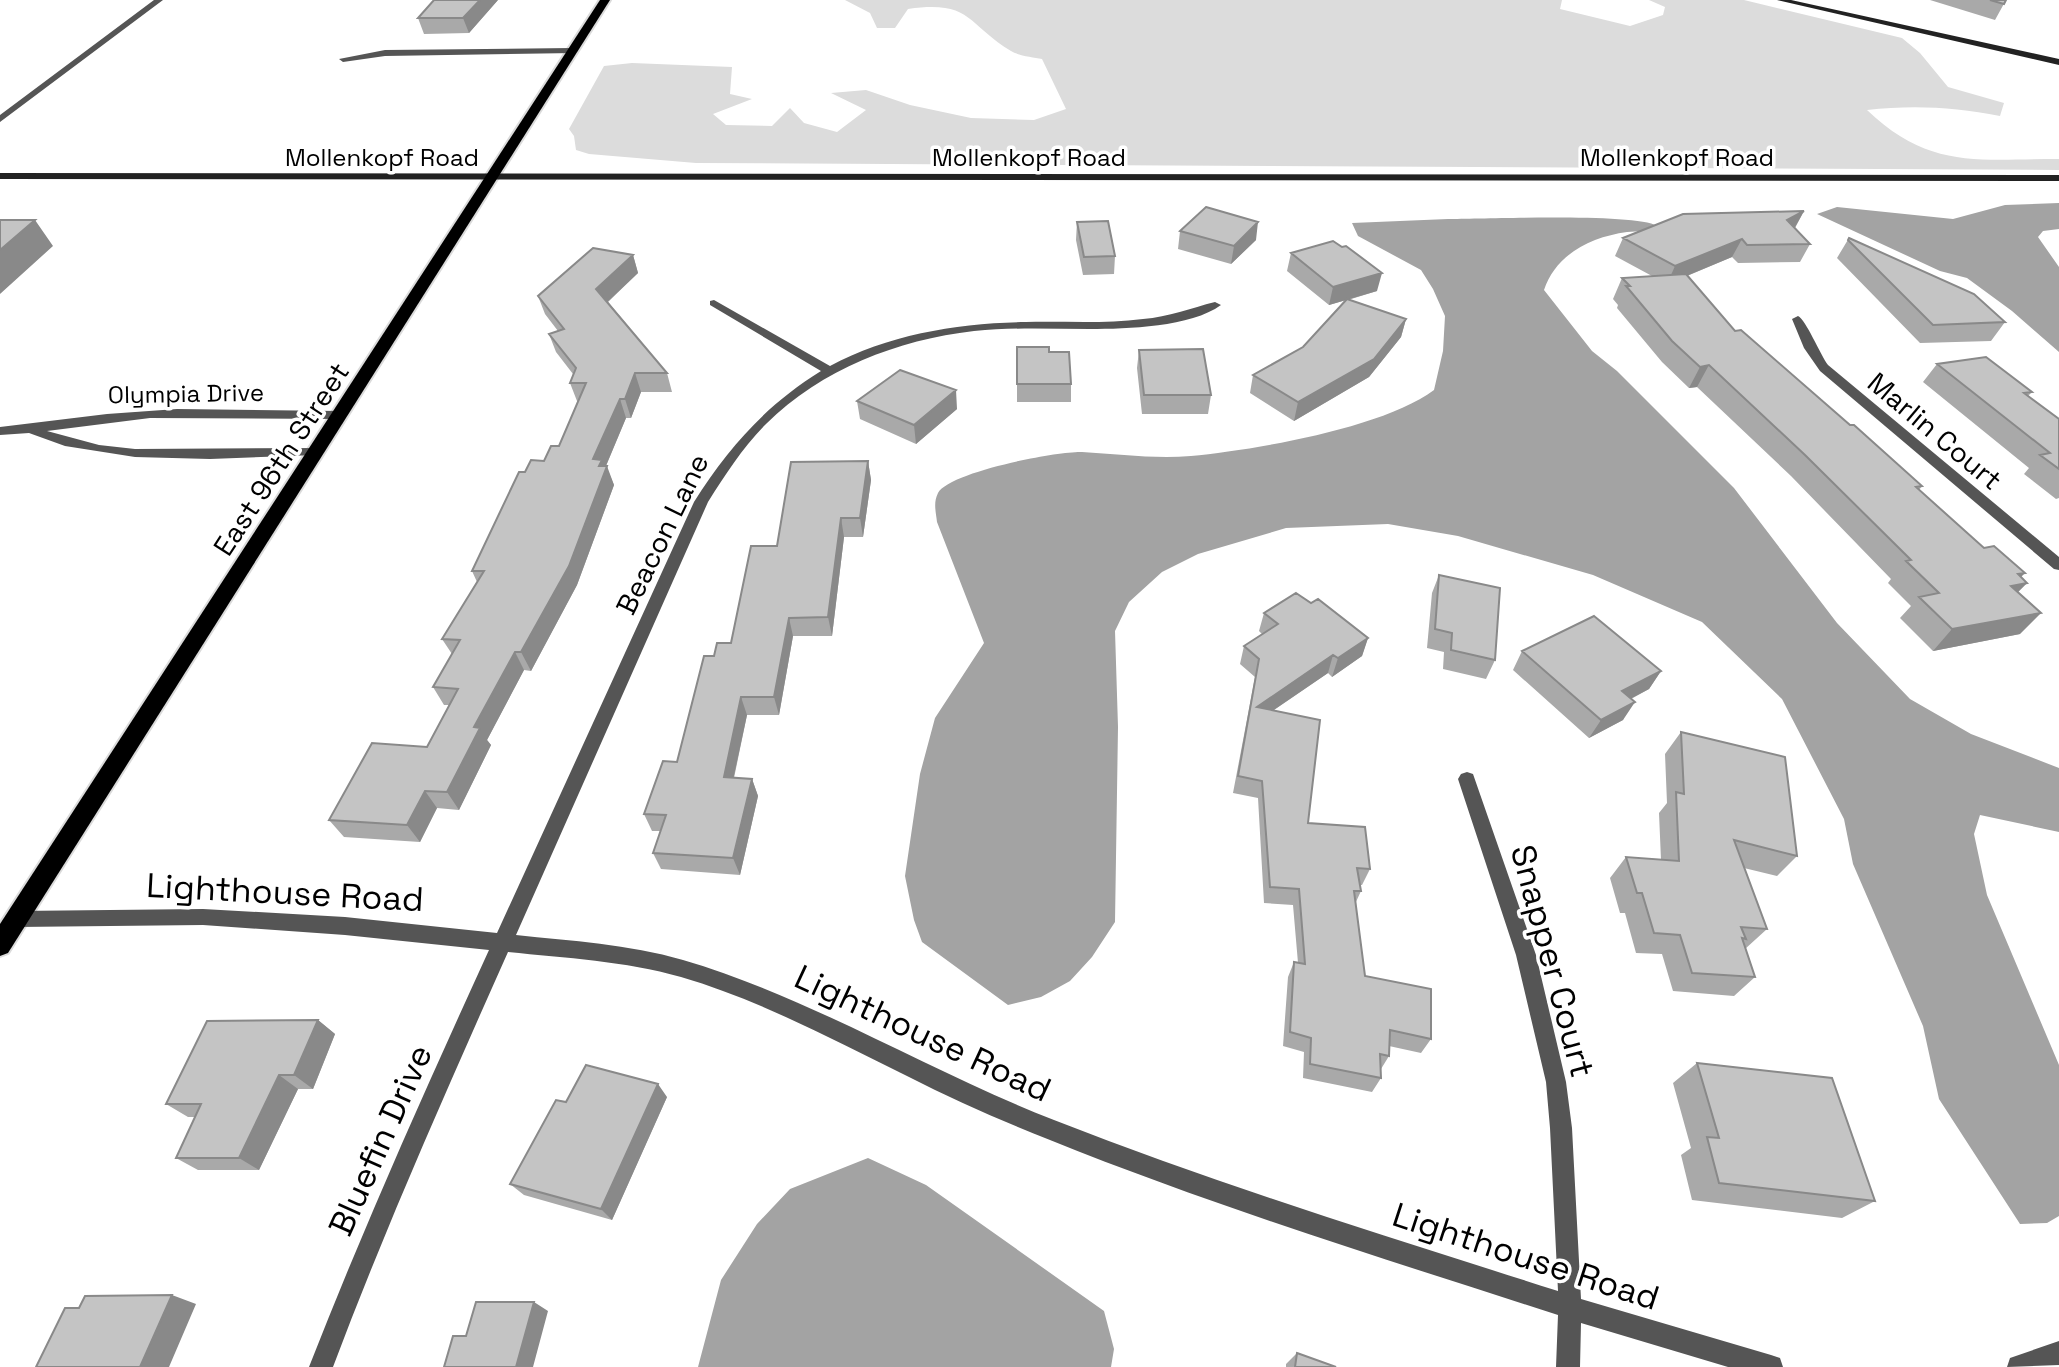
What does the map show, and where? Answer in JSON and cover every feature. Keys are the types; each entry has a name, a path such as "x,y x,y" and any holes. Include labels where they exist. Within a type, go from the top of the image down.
{"main road":[{"name":"East 96th Street","path":"0,945 605,0"}],"street":[{"path":"0,119 159,0"},
{"path":"1781,0 2059,62"},
{"path":"343,59 396,53 572,51"},
{"name":"Mollenkopf Road","path":"0,176 2059,178"},
{"path":"714,303 829,371"},
{"name":"Beacon Lane","path":"504,941 701,502 718,471 755,426 808,382 889,346 956,331 1010,326 1132,324 1176,317 1215,305"},
{"name":"Marlin Court","path":"1798,319 1810,348 1824,368 2059,565"},
{"name":"Olympia Drive","path":"0,431 34,431 85,419 124,415 340,415"},
{"name":"Olympia Drive","path":"34,431 64,444 125,453 316,451"},
{"name":"Snapper Court","path":"1467,779 1526,955 1556,1082 1570,1307 1568,1367"},
{"name":"Lighthouse Road","path":"17,919 203,917 345,926 631,956 714,978 796,1010 1005,1111 1150,1168 1570,1307 1771,1367"},
{"name":"Bluefin Drive","path":"321,1367 365,1251 504,941"},
{"path":"2019,1367 2059,1353"}],"shaded area":[{"path":"845,0 1562,0 1560,9 1630,26 1663,15 1665,7 1649,0 1744,0 1902,38 1920,53 1948,87 2004,103 2000,116 1934,108 1867,110 1912,143 1956,157 2059,159 2059,170 696,163 589,154 576,150 574,136 569,129 604,66 632,63 732,67 730,94 752,99 713,114 726,125 772,126 790,108 804,123 837,132 866,110 831,93 866,90 910,105 971,118 1034,120 1066,109 1042,59 1011,51 957,11 929,7 908,9 895,28 877,28 870,13"},
{"path":"2059,203 2059,229 2043,231 2038,237 2059,267 2059,352 2012,311 1967,278 1940,271 1817,214 1837,207 1953,219 2005,205"},
{"path":"1448,219 1621,219 1657,226 1614,234 1576,249 1557,266 1544,290 1592,351 1617,371 1734,488 1837,623 1910,699 1971,734 2059,768 2059,832 1980,815 1974,834 1987,895 2059,1065 2059,1216 2047,1223 2020,1224 1939,1099 1923,1026 1853,864 1844,819 1782,699 1702,622 1593,575 1458,536 1388,524 1286,528 1198,554 1162,572 1129,602 1115,631 1118,727 1115,922 1092,957 1070,981 1041,997 1008,1005 922,942 905,876 920,774 935,718 984,643 937,522 935,504 938,493 946,485 962,478 1028,459 1082,452 1150,457 1218,453 1317,435 1384,416 1412,404 1434,390 1443,351 1445,316 1421,270 1358,236 1352,223"},
{"path":"868,1158 926,1185 1104,1311 1114,1349 1111,1367 698,1367 721,1280 757,1224 790,1189"}],"building":[{"path":"434,0 480,0 463,18 418,18"},
{"path":"1206,207 1258,222 1234,246 1180,231"},
{"path":"1804,211 1787,220 1810,244 1747,245 1742,239 1675,266 1623,238 1683,214"},
{"path":"0,220 35,220 0,250"},
{"path":"1108,221 1115,256 1084,257 1077,222"},
{"path":"1849,238 1974,294 2005,322 1933,325"},
{"path":"1333,241 1346,246 1382,273 1333,287 1291,253"},
{"path":"593,248 633,255 596,289 667,373 635,373 625,399 620,399 593,459 602,460 599,466 607,466 569,566 521,652 515,652 474,727 480,728 447,792 425,791 407,825 329,820 372,743 427,747 458,689 433,687 460,640 442,639 484,571 472,571 519,472 525,472 531,460 544,461 551,446 559,446 586,383 570,383 576,368 549,334 564,329 538,296"},
{"path":"1686,274 1735,331 1741,330 1850,425 1854,425 1922,486 1916,487 1984,548 1994,546 2025,573 2018,574 2027,583 2011,586 2041,613 1952,629 1919,597 1939,593 1906,561 1911,560 1709,365 1700,367 1672,341 1622,278"},
{"path":"1347,299 1406,319 1374,359 1298,402 1253,375 1303,347"},
{"path":"1017,347 1049,347 1049,352 1069,352 1071,384 1017,384"},
{"path":"1203,349 1211,395 1144,395 1139,350"},
{"path":"1986,357 2032,392 2024,393 2059,419 2059,469 2040,455 2050,453 1937,364"},
{"path":"900,370 956,390 914,425 857,401"},
{"path":"868,461 860,518 841,518 828,617 789,618 774,697 741,697 724,777 752,779 733,858 653,853 666,815 644,814 663,761 677,762 704,656 714,656 717,643 731,643 751,546 777,546 791,462"},
{"path":"1439,575 1500,588 1495,660 1451,650 1452,633 1435,629"},
{"path":"1296,593 1311,603 1318,599 1368,638 1338,658 1333,655 1257,707 1320,720 1308,823 1365,827 1370,869 1357,868 1361,891 1354,891 1365,976 1431,989 1431,1039 1390,1030 1389,1056 1380,1054 1381,1078 1310,1064 1311,1038 1290,1032 1294,962 1305,964 1299,889 1270,887 1262,781 1238,776 1259,659 1244,646 1278,624 1264,613"},
{"path":"1594,616 1661,671 1622,691 1635,702 1601,720 1522,651"},
{"path":"1681,732 1785,757 1797,856 1734,840 1767,929 1741,927 1755,977 1692,973 1680,935 1654,933 1642,893 1637,893 1626,857 1679,861 1676,792 1684,794"},
{"path":"318,1020 294,1075 279,1075 239,1158 176,1158 201,1104 166,1104 207,1021"},
{"path":"1697,1063 1832,1078 1875,1201 1719,1183 1707,1137 1719,1138"},
{"path":"586,1065 658,1084 601,1209 510,1184 556,1100 566,1102"},
{"path":"172,1295 140,1367 36,1367 65,1308 79,1308 85,1296"},
{"path":"476,1302 534,1302 516,1367 444,1367 453,1336 466,1336"},
{"path":"1297,1353 1336,1367 1295,1367"}]}
